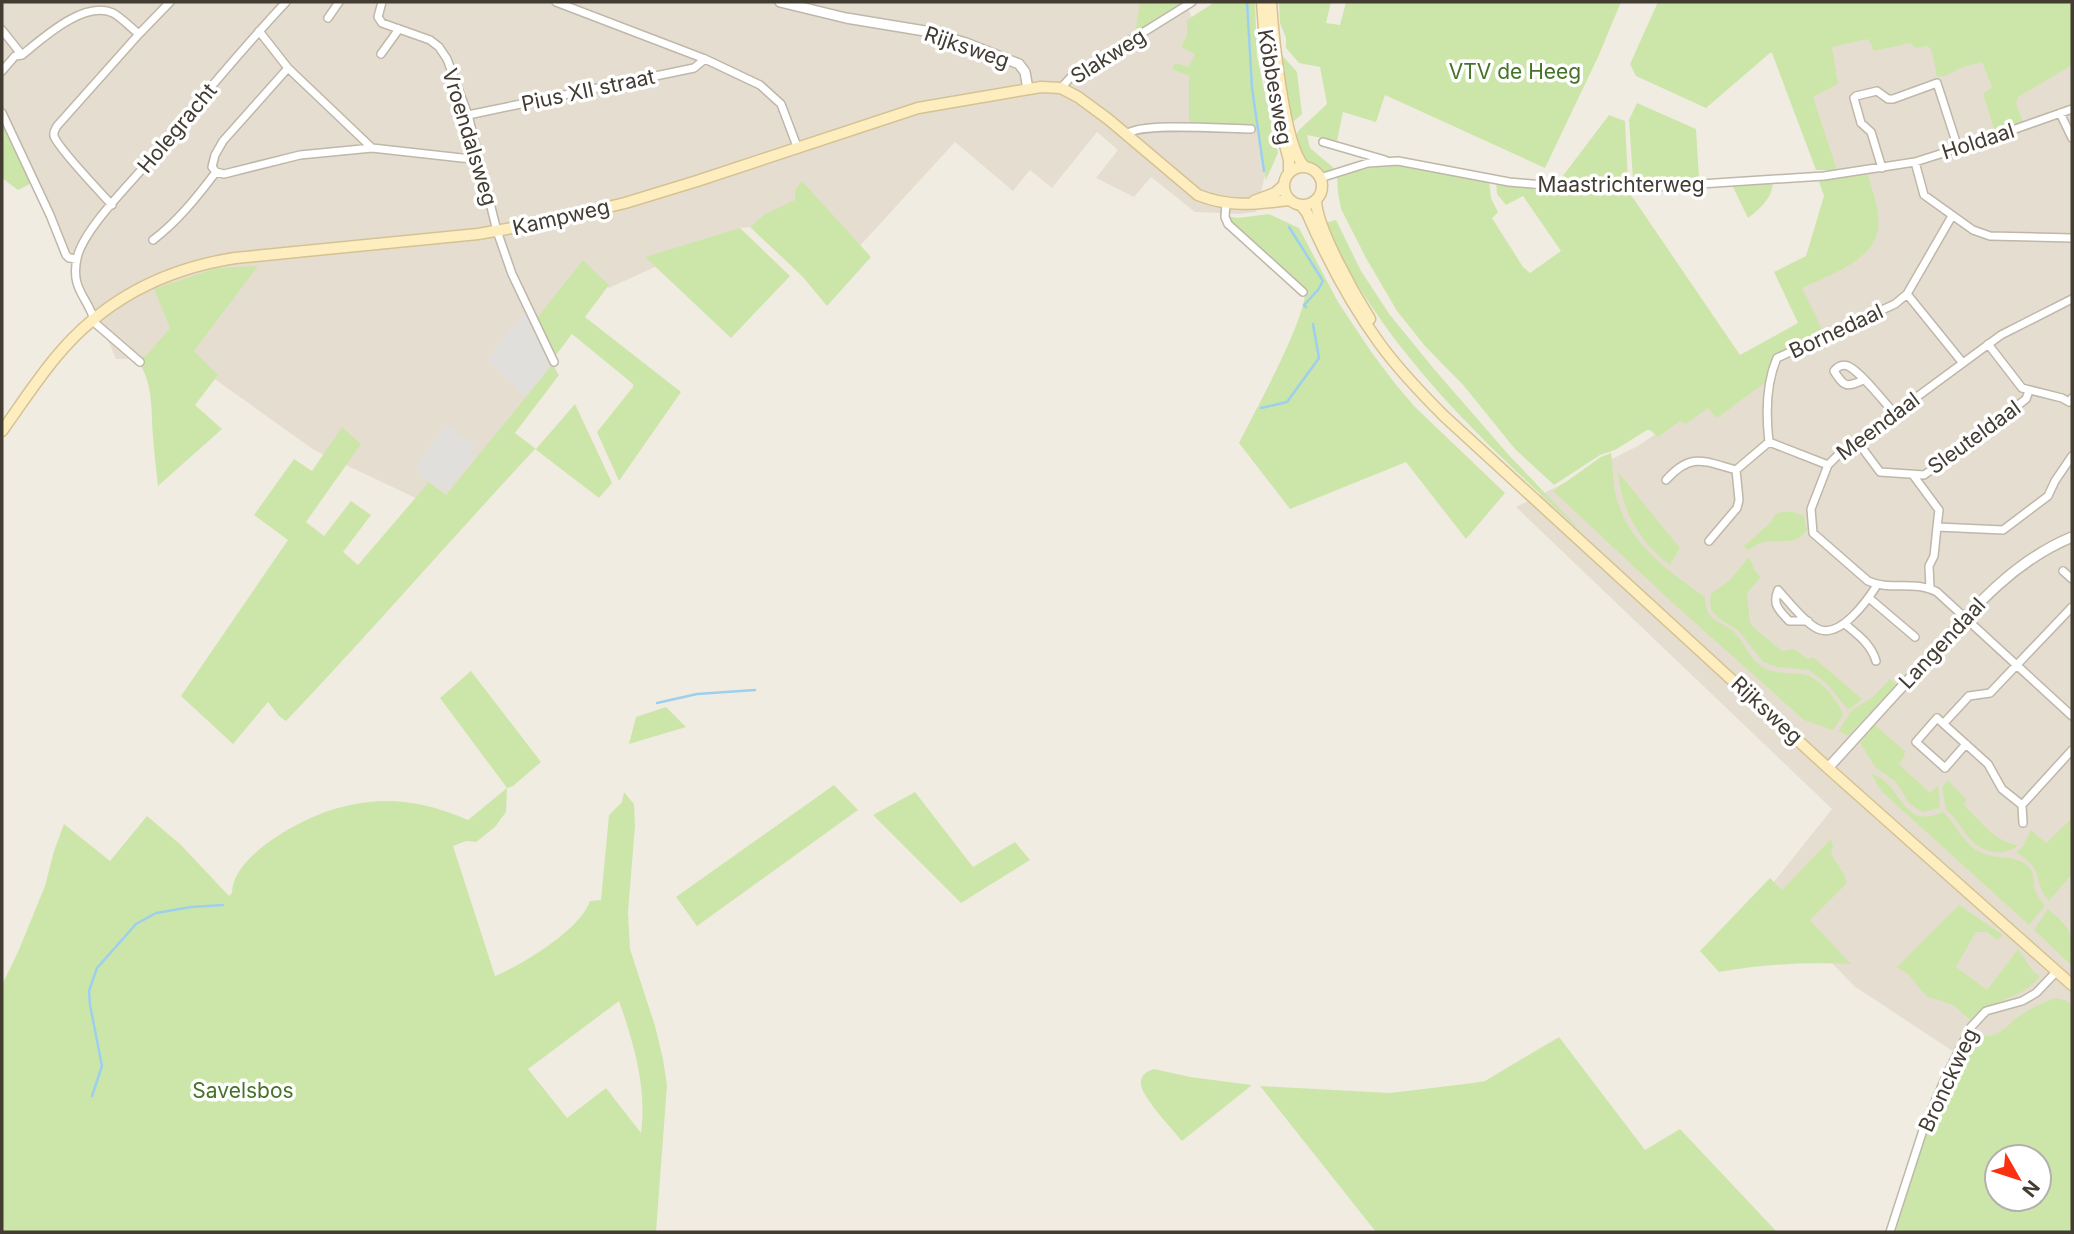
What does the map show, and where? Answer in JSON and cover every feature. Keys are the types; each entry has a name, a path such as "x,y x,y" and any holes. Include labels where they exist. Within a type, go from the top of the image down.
{"main road":[{"name":"Köbbesweg","path":"1262,2 1269,80 1289,160 1289,172"},
{"name":"Köbbesweg","path":"1271,2 1274,45 1283,99 1296,150 1304,166"},
{"name":"Rijksweg","path":"1028,89 1061,88"},
{"path":"1061,88 1078,97 1127,134 1194,192 1215,202 1244,204 1289,200 1301,205 1309,204 1321,190 1321,178 1314,170 1304,166 1296,167 1289,172 1283,186 1275,193 1244,204"},
{"name":"Kampweg","path":"2,431 57,355 94,319 139,287 172,273 202,264 256,256 497,231 625,203 918,108 1028,89"},
{"path":"1283,186 1289,200"},
{"name":"Rijksweg","path":"1315,200 1316,211 1363,308 1398,356 1464,433"},
{"name":"Rijksweg","path":"1301,205 1346,291 1375,337 1419,391 1828,768 2072,985"}],"street":[{"path":"112,205 62,148 54,137 54,131 170,2"},
{"name":"Holegracht","path":"77,259 87,237 112,205 286,2"},
{"path":"328,18 339,2"},
{"name":"Vroendalsweg","path":"382,2 377,17 382,23 430,40 447,59 468,116 497,231 515,282 554,362"},
{"path":"556,2 705,60 760,85 781,103 798,149"},
{"name":"Rijksweg","path":"780,2 846,18 925,31 966,43 1019,64 1025,72 1028,89"},
{"name":"Slakweg","path":"1061,88 1070,78 1192,2"},
{"path":"2,71 15,56 22,55 63,22 96,8 113,13 139,34"},
{"path":"381,54 399,29"},
{"path":"2,30 22,55"},
{"path":"259,31 288,68 372,148"},
{"name":"Pius XII straat","path":"468,116 694,68 705,60"},
{"path":"288,68 223,141 212,167 216,172 224,174 300,155 372,148 480,160"},
{"path":"1882,168 1871,132 1861,123 1853,98 1856,96 1877,91 1888,99 1893,99 1937,83 1958,148"},
{"name":"Holdaal","path":"1882,168 1914,162 2072,109"},
{"path":"2,113 66,255 77,259 78,289 94,319 100,328 140,362"},
{"path":"2060,113 2072,138"},
{"path":"1127,134 1131,130 1151,127 1251,129"},
{"path":"1323,142 1389,161"},
{"name":"Maastrichterweg","path":"1321,178 1368,163 1389,161 1414,162 1510,182 1578,188 1666,187 1824,176 1882,168"},
{"path":"1914,162 1924,195 1973,230 1990,236 2072,238"},
{"path":"153,240 167,230 216,172"},
{"path":"1226,204 1225,217 1228,224 1303,292"},
{"name":"Bornedaal","path":"1769,442 1767,428 1770,383 1777,358 1895,304 1907,294 1952,216"},
{"path":"1907,294 1962,362"},
{"name":"Meendaal","path":"1877,585 1868,581 1813,533 1811,509 1828,465 1962,362 2011,328 2072,299"},
{"path":"1988,344 2020,386 2029,391 2071,401"},
{"path":"1864,380 1895,414"},
{"name":"Sleuteldaal","path":"1857,441 1880,472 1924,475 1951,456 1959,454 2026,399 2029,391"},
{"path":"1736,470 1769,442 1828,465"},
{"path":"1930,588 1929,566 1934,556 1937,527 2003,530 2048,496 2072,456"},
{"path":"1666,480 1678,467 1692,461 1736,470"},
{"path":"1709,541 1737,508 1739,500 1736,470"},
{"name":"Sleuteldaal","path":"1913,475 1939,510 1937,527"},
{"name":"Langendaal","path":"1828,768 1990,592 2026,563 2072,537"},
{"path":"2063,571 2072,579"},
{"path":"1808,621 1789,621 1775,606 1774,598 1778,590 1817,629 1824,630 1845,624 1877,585 1923,585 1937,592 1966,617 2072,716"},
{"path":"1869,598 1915,637"},
{"path":"1944,723 1969,696 1990,693 2071,610"},
{"path":"1845,624 1867,643 1874,652 1876,661"},
{"path":"1966,744 1945,768 1916,742 1937,718 1944,723 1988,764 2002,789 2022,805"},
{"path":"2023,823 2022,805 2072,750"},
{"name":"Bronckweg","path":"1890,1232 1924,1127 1971,1027 1986,1011 2022,1001 2036,993 2057,971"}],"shaded area":[{"path":"2,2 1185,2 1193,20 1260,117 1267,167 1256,212 1195,212 1151,177 1134,197 1096,178 1118,150 1097,132 1052,188 1030,170 1013,191 955,142 858,248 807,196 750,227 740,228 609,288 583,263 542,325 556,370 441,510 314,450 188,360 116,359 36,177 14,148 2,122"},
{"path":"1752,2 2072,2 2072,1026 1995,1079 1854,986 1765,893 1832,809 1516,507 1638,446 1762,361 1817,332 1797,288 1840,197 1803,109"},
{"path":"525,313 552,363 525,397 488,359"},
{"path":"447,425 475,446 470,452 476,456 448,490 443,486 439,490 417,473 420,468 416,465"}],"green space":[{"path":"1140,2 1188,2 1135,34"},
{"path":"1215,2 1255,2 1257,57 1278,153 1266,180 1256,126 1189,122 1189,76 1172,69 1175,63 1189,67 1195,54 1181,47 1187,35 1187,20"},
{"name":"VTV de Heeg","path":"1279,2 1331,2 1326,23 1340,25 1346,2 1621,2 1545,168 1385,95 1376,122 1343,112 1337,141 1307,135 1310,148 1335,169 1325,172 1302,159 1295,137 1327,104 1320,67 1299,63 1286,48 1286,38 1280,23"},
{"path":"1658,2 2072,2 2072,65 2018,97 2016,103 2023,122 1995,132 1983,94 1992,87 1982,62 1937,77 1932,52 1928,46 1916,48 1910,43 1874,51 1868,39 1832,47 1838,84 1813,97 1837,170 1816,170 1772,53 1706,108 1636,76 1630,64"},
{"path":"1279,52 1297,72 1302,114 1294,121 1290,119"},
{"path":"1637,103 1696,129 1699,177 1637,181 1633,179 1629,120"},
{"path":"1609,115 1625,121 1628,180 1559,181"},
{"path":"2,117 34,182 18,190 2,178"},
{"path":"1387,164 1409,165 1489,181 1491,198 1498,212 1492,218 1523,267 1530,273 1561,251 1523,196 1506,205 1497,194 1496,182 1539,189 1629,192 1740,355 1798,323 1774,272 1806,256 1824,196 1818,179 1868,174 1879,222 1875,240 1859,259 1802,288 1824,333 1779,355 1770,379 1717,418 1708,408 1686,424 1680,421 1658,437 1647,430 1615,450 1600,455 1554,485 1515,449 1464,386 1425,346 1397,311 1366,258 1341,209 1337,176"},
{"path":"802,181 871,257 827,306 802,276 750,227 765,214 795,200 795,190"},
{"path":"1773,183 1768,198 1748,218 1732,185"},
{"path":"1269,214 1299,228 1338,302 1393,381 1414,406 1505,493 1466,539 1406,462 1290,509 1239,443 1289,343 1298,322 1305,290 1232,224 1227,216 1238,218"},
{"path":"1336,220 1361,271 1390,315 1507,453 1584,534 1467,423 1414,363 1366,298 1338,252 1325,223"},
{"path":"740,228 790,276 731,338 645,257"},
{"path":"583,260 609,285 585,317 681,392 619,481 597,432 633,384 572,334 556,355 537,318"},
{"path":"258,266 194,351 218,375 195,405 222,429 158,486 148,383 145,373 133,357 146,356 170,328 154,289 216,268"},
{"path":"552,365 559,375 515,433 536,449 575,404 612,483 599,498 535,449 286,721 268,702 233,744 181,696 288,540 254,515 294,459 312,471 342,427 361,444 306,522 324,536 351,501 371,515 343,552 358,565 429,482 446,495"},
{"path":"1611,453 1616,496 1622,513 1640,542 1677,577 1705,597 1711,616 1734,632 1761,666 1776,672 1803,674 1821,684 1833,697 1843,715 1833,730 1804,720 1553,491 1601,457"},
{"path":"1618,472 1680,548 1670,565 1649,546 1634,524 1623,500"},
{"path":"1782,512 1804,516 1807,530 1797,539 1763,542 1747,550 1744,546 1771,522 1775,514"},
{"path":"1749,557 1761,577 1747,593 1753,627 1782,651 1794,649 1808,659 1813,657 1862,699 1848,710 1827,684 1809,670 1777,667 1763,662 1738,630 1711,610 1712,593 1730,580"},
{"path":"471,671 541,762 507,788 440,698"},
{"path":"1890,679 1897,685 1848,736 1840,732 1852,710 1872,698"},
{"path":"666,707 686,727 629,744 636,717"},
{"path":"1875,725 1905,751 1899,764 1930,793 1938,785 1940,808 1923,812 1916,808 1909,803 1896,782 1875,767 1860,743"},
{"path":"1871,773 1886,782 1903,804 1915,814 1931,816 1943,812 1976,850 2016,860 2028,866 2033,873 2035,890 2045,906 2029,925 1881,791"},
{"path":"1948,780 1966,799 1964,805 1988,830 2002,840 2018,845 2007,851 1995,852 1988,851 1972,841 1946,810 1942,787"},
{"path":"834,785 858,810 697,926 676,897"},
{"name":"Savelsbos","path":"507,788 506,812 495,827 476,842 466,841 453,846 495,976 549,945 575,923 590,901 601,900 609,815 622,802 624,792 634,804 635,826 628,912 630,949 655,1026 667,1085 656,1232 2,1232 2,985 45,886 64,824 110,861 147,816 181,845 229,896 235,878 258,850 293,827 328,811 370,802 402,802 436,808 468,820","holes":["619,1001 641,1083 641,1133 606,1088 567,1118 528,1069"]},
{"path":"915,792 973,867 1015,842 1030,860 961,903 873,815"},
{"path":"2072,818 2072,874 2049,901 2031,864 2016,853 2031,830 2046,843"},
{"path":"1831,839 1831,854 1847,883 1810,920 1851,964 1785,964 1719,972 1700,951 1770,878 1782,890"},
{"path":"1959,905 2003,935 1997,940 1987,932 1976,932 1956,967 1987,990 2018,949 2033,971 2040,976 2024,990 1987,1007 1970,1020 1953,1005 1926,996 1909,975 1897,967"},
{"path":"2048,909 2070,933 2072,966 2034,930"},
{"path":"2055,998 2065,1000 2072,1006 2072,1232 1895,1232 1918,1155 1947,1079 1960,1055 1974,1033 1990,1036 1996,1034 2017,1017"},
{"path":"1559,1037 1645,1150 1680,1129 1777,1232 1376,1232 1260,1086 1390,1093 1473,1083 1485,1081"},
{"path":"1154,1069 1252,1085 1182,1141 1143,1091 1143,1077"}],"waterway":[{"path":"1247,2 1252,88 1264,171"},
{"path":"1289,227 1323,281 1304,305 1306,307"},
{"path":"1261,408 1287,402 1319,358 1313,324"},
{"path":"657,703 697,694 755,690"},
{"path":"92,1096 102,1066 89,991 97,968 136,924 156,913 223,905"}]}
